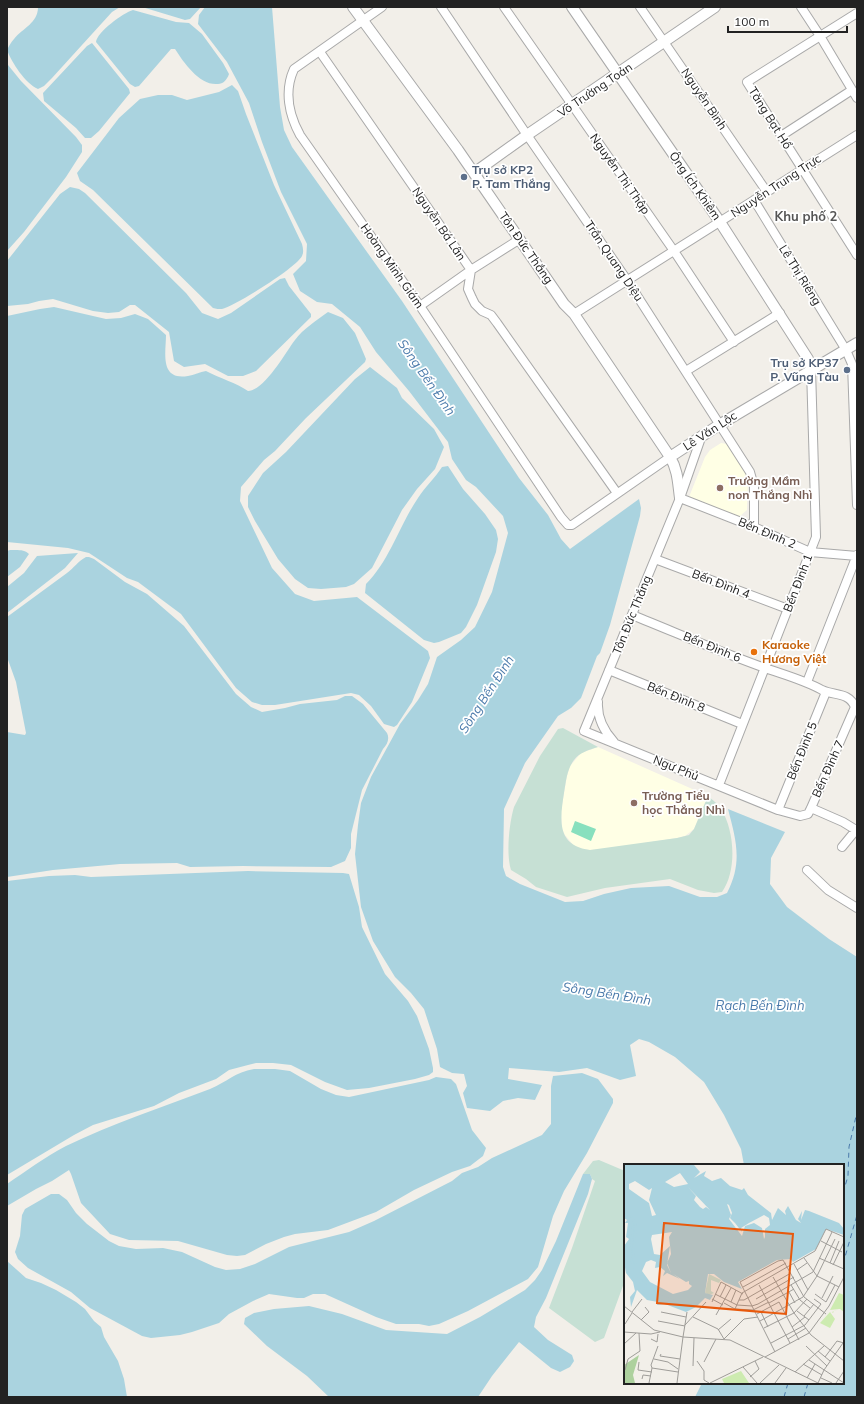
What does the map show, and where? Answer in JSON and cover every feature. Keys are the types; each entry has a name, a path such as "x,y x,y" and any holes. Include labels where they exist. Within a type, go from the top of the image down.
{"street":[{"name":"Tôn Đức Thắng","path":"353,7 474,173 564,304 574,314 670,457 678,480 680,498"},
{"name":"Hoàng Minh Giám","path":"382,7 294,69 289,84 290,110 293,121 300,135 420,306 561,518 568,525"},
{"name":"Trần Quang Diệu","path":"441,7 627,280 750,472 753,481 754,527"},
{"name":"Nguyễn Thị Thập","path":"504,7 674,251 734,342"},
{"name":"Ông Ích Khiêm","path":"572,7 720,222 780,313 808,359 811,369"},
{"name":"Nguyễn Bình","path":"640,7 767,192"},
{"name":"Võ Trường Toản","path":"474,173 527,135 715,7"},
{"path":"800,7 820,36 857,98"},
{"path":"820,36 857,13"},
{"name":"Tăng Bạt Hổ","path":"820,36 747,82 857,255"},
{"name":"Nguyễn Bá Lân","path":"320,52 471,270 468,289 475,304 482,311 491,315 617,493"},
{"path":"781,136 852,90"},
{"name":"Nguyễn Trung Trực","path":"574,314 857,135"},
{"name":"Lê Thị Riêng","path":"754,200 846,350 852,364 857,505"},
{"path":"420,306 471,270 520,239"},
{"path":"686,372 780,313"},
{"name":"Lê Văn Lộc","path":"568,525 572,525 702,435 857,343"},
{"name":"Bến Đình 1","path":"719,785 816,536 811,369"},
{"name":"Tôn Đức Thắng","path":"584,731 680,498 702,435"},
{"name":"Bến Đình 2","path":"680,498 754,527 810,552 857,555"},
{"path":"806,682 857,555"},
{"name":"Bến Đình 4","path":"655,559 788,609"},
{"name":"Bến Đình 6","path":"632,615 765,668 806,682 826,692 843,695 851,699 856,707"},
{"name":"Bến Đình 8","path":"609,670 742,724"},
{"name":"Bến Đình 5","path":"778,810 826,692"},
{"path":"598,697 600,721 604,729 616,743"},
{"name":"Bến Đình 7","path":"811,808 856,707"},
{"name":"Ngư Phủ","path":"584,731 778,810 800,816 808,814 811,808"},
{"path":"811,808 843,822 856,830 842,847"},
{"path":"807,870 828,890 857,908"}],"shaded area":[{"name":"Trường Mầm non Thắng Nhì","path":"721,443 727,444 745,471 748,479 747,510 739,517 689,497 705,457 710,450"},
{"path":"563,728 598,747 579,755 574,760 568,771 562,821 563,830 571,843 590,850 689,835 694,829 708,796 720,807 726,818 731,839 732,862 727,883 722,892 714,893 698,890 670,879 605,888 567,897 536,887 511,870 509,863 509,839 514,807 540,756 558,729"},
{"name":"Trường Tiểu học Thắng Nhì","path":"598,747 708,796 694,829 685,836 677,838 606,849 590,850 581,849 574,846 562,829 561,811 567,776 570,766 581,753"},
{"path":"599,1160 624,1171 624,1283 604,1338 595,1342 549,1308 595,1181 592,1179 590,1174 583,1174 593,1161"}],"green space":[{"path":"575,821 596,829 591,841 571,832"}],"water":[{"path":"38,7 120,7 112,12 44,86 38,89 28,82 20,72 12,61 7,50 13,40 36,17"},
{"path":"142,7 201,7 190,19 185,20"},
{"name":"Rạch Bến Đình","path":"205,7 272,7 280,107 284,130 292,147 402,301 519,478 548,515 561,539 570,549 639,499 641,508 640,516 610,625 581,698 571,708 558,716 525,763 504,809 503,867 506,876 520,884 565,902 583,901 604,894 631,888 669,886 700,897 717,897 727,893 735,871 735,841 728,809 785,832 771,858 770,884 787,907 829,939 857,957 857,1397 695,1397 702,1384 844,1384 844,1164 744,1164 741,1149 724,1115 704,1082 675,1057 649,1042 639,1039 630,1045 636,1076 620,1080 587,1068 559,1072 509,1068 508,1079 542,1085 535,1100 518,1098 503,1101 490,1111 467,1108 463,1093 467,1086 464,1074 452,1073 440,1067 437,1049 424,1009 395,977 373,941 361,907 355,854 361,803 371,777 400,724 428,684 437,657 461,640 475,627 492,592 508,533 503,516 476,487 466,480 452,459 448,442 409,391 376,352 360,327 332,304 317,302 300,291 293,274 306,261 307,244 281,192 249,103 227,62 198,24 199,15"},
{"path":"133,10 176,22 189,23 202,34 223,63 229,74 226,80 218,84 211,84 205,81 193,72 175,49 171,49 139,86 135,87 130,84 96,42 97,38 111,23"},
{"path":"92,43 129,89 130,93 99,131 91,138 85,138 76,128 44,101 43,93 87,46"},
{"path":"7,62 21,81 76,137 82,145 82,152 66,177 24,232 7,251"},
{"path":"232,85 238,91 274,185 302,244 303,252 302,256 297,262 265,286 229,306 219,309 213,308 93,190 80,181 77,173 119,118 140,99 158,95 172,95 187,100 219,92"},
{"path":"70,187 79,189 85,193 186,293 202,313 218,319 231,313 280,279 285,278 289,286 311,314 311,317 256,371 243,376 228,376 205,364 184,367 174,361 169,332 135,305 130,305 119,312 108,313 93,311 53,299 7,306 7,261 60,194"},
{"path":"54,307 106,319 121,318 135,314 148,319 166,335 166,364 168,370 172,374 188,376 206,371 239,385 248,391 254,389 268,378 295,340 310,325 328,312 343,318 355,333 366,359 365,362 306,418 275,451 264,460 241,487 240,501 272,568 295,594 314,601 357,597 428,651 430,658 412,702 397,725 394,727 384,724 371,706 359,695 351,693 275,705 262,705 252,702 236,688 181,614 138,582 127,578 89,553 68,548 7,542 7,316"},
{"path":"370,367 397,388 402,398 434,429 444,447 435,469 417,489 402,510 372,568 354,584 346,587 321,589 308,588 295,579 278,559 248,507 248,496 263,473 286,452 355,379"},
{"path":"448,466 463,489 485,514 496,530 498,539 496,552 477,605 466,627 461,633 434,643 424,640 365,593 366,584 382,564 418,498 442,467"},
{"path":"7,551 23,551 29,554 20,567 7,577"},
{"path":"78,553 65,568 7,613 7,587 24,573 37,556"},
{"path":"86,557 94,559 125,582 147,594 184,626 236,694 251,707 262,712 300,704 337,700 345,696 352,696 363,704 387,733 388,740 362,790 351,834 351,848 345,861 331,867 190,867 177,863 120,864 53,870 7,877 7,732 25,735 26,733 16,682 7,657 7,617 67,573"},
{"path":"248,871 349,874 359,907 362,927 385,974 408,1001 417,1016 429,1049 433,1072 429,1075 415,1079 369,1088 347,1090 325,1082 291,1065 256,1063 229,1070 216,1079 179,1093 154,1106 93,1125 7,1175 7,881 49,876 75,875 91,877"},
{"path":"247,1070 290,1071 321,1089 336,1095 349,1097 429,1080 436,1077 451,1079 456,1084 472,1130 486,1148 483,1156 470,1166 452,1172 414,1190 376,1212 328,1230 295,1234 284,1237 245,1255 237,1256 227,1255 178,1241 129,1240 110,1234 81,1203 69,1170 7,1206 7,1184 58,1150 101,1130 210,1089"},
{"path":"582,1073 598,1079 613,1099 613,1103 587,1153 564,1191 553,1216 538,1267 528,1279 468,1311 439,1324 429,1326 419,1324 396,1324 376,1317 325,1294 313,1294 304,1298 297,1298 269,1294 229,1314 219,1323 180,1335 151,1338 142,1336 90,1308 71,1292 28,1268 18,1259 15,1252 20,1236 22,1215 25,1209 51,1194 59,1194 67,1200 76,1213 87,1224 109,1241 119,1246 136,1249 163,1248 182,1252 215,1267 226,1270 240,1269 255,1264 289,1247 349,1232 374,1221 452,1181 462,1173 478,1167 492,1158 542,1135 551,1124 551,1086 553,1076"},
{"path":"583,1174 590,1174 592,1179 588,1194 546,1298 536,1317 534,1327 548,1340 572,1355 574,1361 570,1367 560,1372 551,1368 519,1342 492,1376 478,1397 329,1397 307,1376 267,1346 244,1324 245,1318 254,1313 274,1309 309,1306 342,1314 386,1330 447,1334 480,1317 525,1290 535,1280 542,1270 556,1241"},
{"path":"7,1261 26,1278 56,1290 76,1302 85,1309 94,1321 101,1327 104,1337 118,1361 124,1379 127,1397 7,1397"}],"ferry route":[{"path":"844,1190 848,1176 849,1147 857,1112"},
{"path":"844,1260 857,1215"},
{"path":"784,1397 788,1384"},
{"path":"804,1397 808,1384"}],"place":[{"name":"Trụ sở KP2 P. Tam Thắng","path":"464,177"},
{"name":"Trụ sở KP37 P. Vũng Tàu","path":"847,370"},
{"name":"Trường Mầm non Thắng Nhì","path":"720,488"},
{"name":"Karaoke Hương Việt","path":"754,652"},
{"name":"Trường Tiểu học Thắng Nhì","path":"634,803"}],"district":[{"name":"Khu phố 2","path":"806,216"}],"water label":[{"name":"Sông Bến Đình","path":"427,377"},
{"name":"Sông Bến Đình","path":"486,694"},
{"name":"Sông Bến Đình","path":"607,993"}]}
